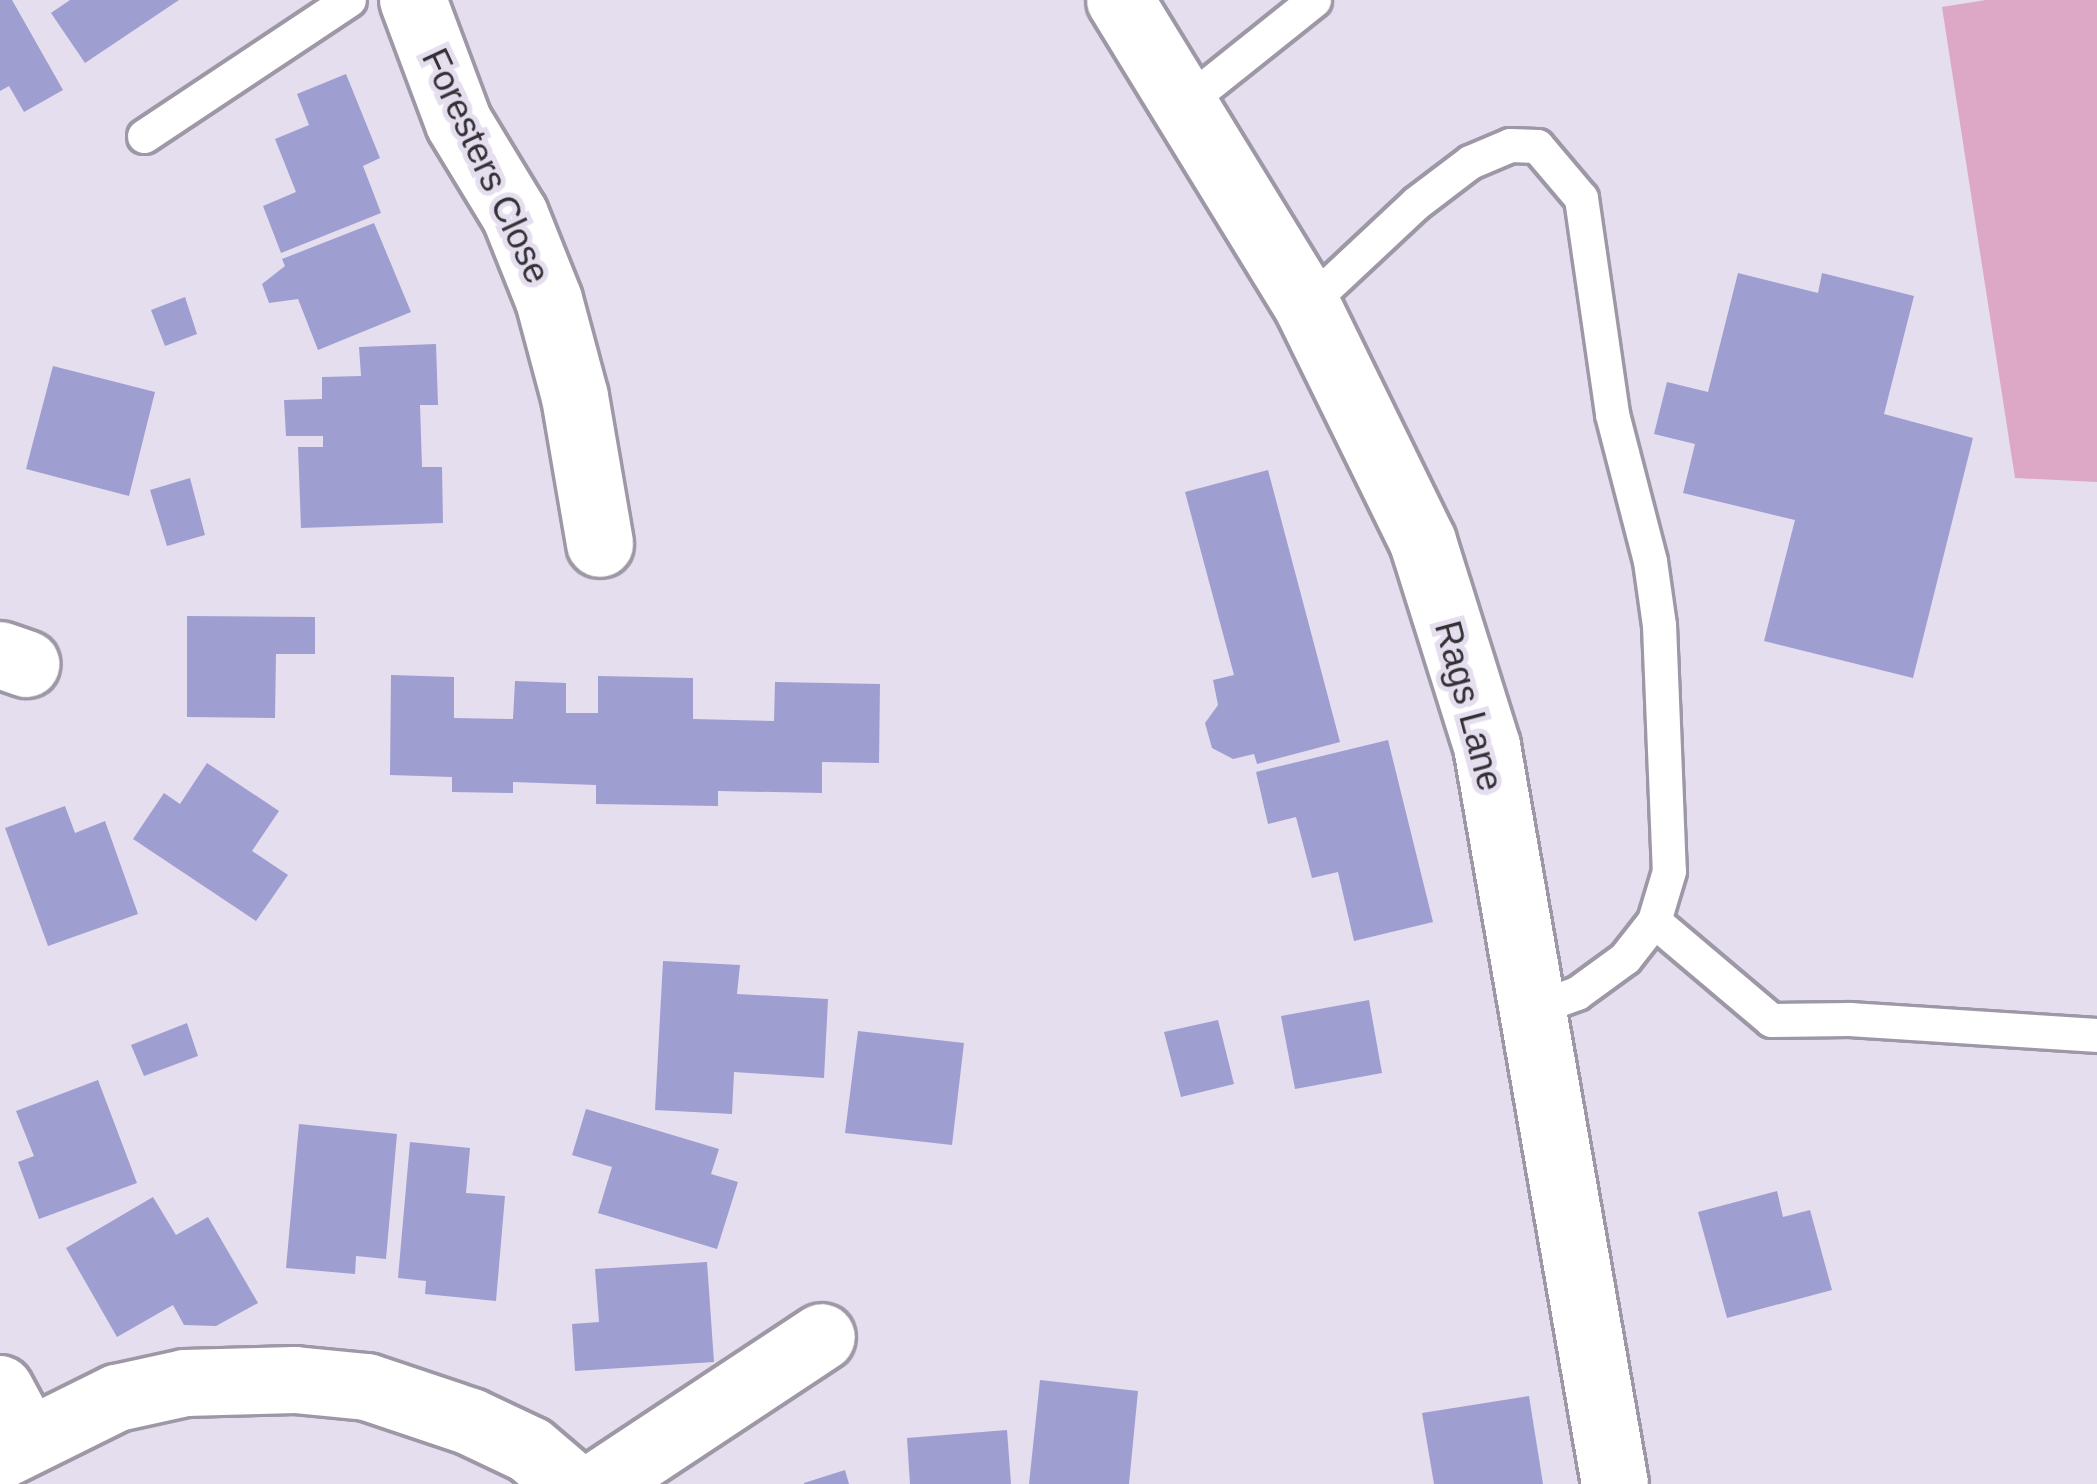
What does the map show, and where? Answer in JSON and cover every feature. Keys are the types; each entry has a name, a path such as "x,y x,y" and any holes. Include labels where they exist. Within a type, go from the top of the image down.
{"street":[{"name":"Foresters Close","path":"413,0 459,123 515,215 549,300 575,398 600,544"},
{"name":"Rags Lane","path":"1120,0 1307,305 1430,565 1486,746 1615,1484"},
{"path":"600,1484 822,1337"},
{"path":"9,1428 185,1383 295,1379 367,1388 471,1422 530,1450 570,1484"}],"lane":[{"path":"144,136 349,0"},
{"path":"1185,103 1314,0"},
{"path":"1307,305 1416,203 1470,162 1510,145 1537,146 1581,197 1591,234 1612,414 1650,560 1659,625 1669,871 1654,921 1625,958 1577,993 1530,1010"},
{"path":"1654,921 1772,1020 1850,1019 2097,1035"}],"shaded area":[{"path":"1986,0 2097,0 2097,482 2015,478 1942,7"}],"building":[{"path":"0,0 12,0 63,90 24,112 9,86 0,91"},
{"path":"70,0 179,0 85,63 51,13"},
{"path":"346,74 380,158 363,166 381,213 281,253 263,206 296,192 275,139 309,125 297,94"},
{"path":"374,223 411,312 318,350 298,299 269,303 262,284 285,266 282,259"},
{"path":"1738,273 1818,293 1822,273 1914,296 1884,414 1973,438 1913,678 1764,641 1795,520 1683,493 1695,444 1654,434 1667,382 1708,392"},
{"path":"185,297 197,334 165,346 151,310"},
{"path":"436,344 438,405 420,405 422,467 442,467 443,523 301,528 298,447 323,447 323,436 286,436 284,400 322,399 322,377 361,376 359,347"},
{"path":"53,366 155,392 129,496 26,469"},
{"path":"1268,470 1340,742 1257,764 1254,754 1233,759 1212,748 1205,723 1218,705 1213,680 1234,675 1185,492"},
{"path":"190,478 205,535 167,546 150,490"},
{"path":"187,616 315,617 315,654 276,654 275,718 187,717"},
{"path":"391,675 454,677 454,718 513,719 515,681 566,683 566,713 598,713 598,676 693,678 693,719 774,721 775,682 880,684 879,763 822,762 822,793 718,791 718,806 596,804 596,785 513,782 513,793 452,792 452,777 390,775"},
{"path":"1388,740 1433,922 1354,941 1338,872 1312,878 1296,817 1268,824 1256,772"},
{"path":"207,763 279,811 252,851 288,875 256,921 133,839 164,793 180,804"},
{"path":"65,806 75,833 105,821 138,914 48,946 5,828"},
{"path":"663,961 740,965 737,994 828,999 824,1078 734,1072 732,1114 655,1110"},
{"path":"1369,1000 1382,1073 1295,1089 1281,1016"},
{"path":"1218,1020 1234,1084 1181,1097 1164,1032"},
{"path":"187,1023 198,1056 144,1076 131,1045"},
{"path":"858,1031 964,1043 952,1145 845,1133"},
{"path":"98,1080 137,1183 39,1219 18,1162 34,1156 16,1111"},
{"path":"586,1109 719,1149 711,1174 738,1182 717,1249 598,1213 612,1167 572,1155"},
{"path":"299,1124 397,1134 386,1259 356,1256 355,1274 286,1268"},
{"path":"410,1142 470,1148 466,1193 505,1196 496,1301 425,1294 426,1281 398,1278"},
{"path":"1777,1191 1783,1217 1810,1210 1832,1290 1727,1318 1698,1212"},
{"path":"153,1197 176,1235 208,1217 258,1303 216,1326 184,1325 173,1305 117,1337 66,1248"},
{"path":"707,1262 714,1362 575,1371 572,1324 599,1322 595,1269"},
{"path":"1040,1380 1138,1391 1129,1484 1029,1484"},
{"path":"1529,1396 1543,1484 1434,1484 1422,1413"},
{"path":"1007,1430 1011,1484 910,1484 907,1438"},
{"path":"845,1470 849,1484 804,1484 804,1483"}]}
